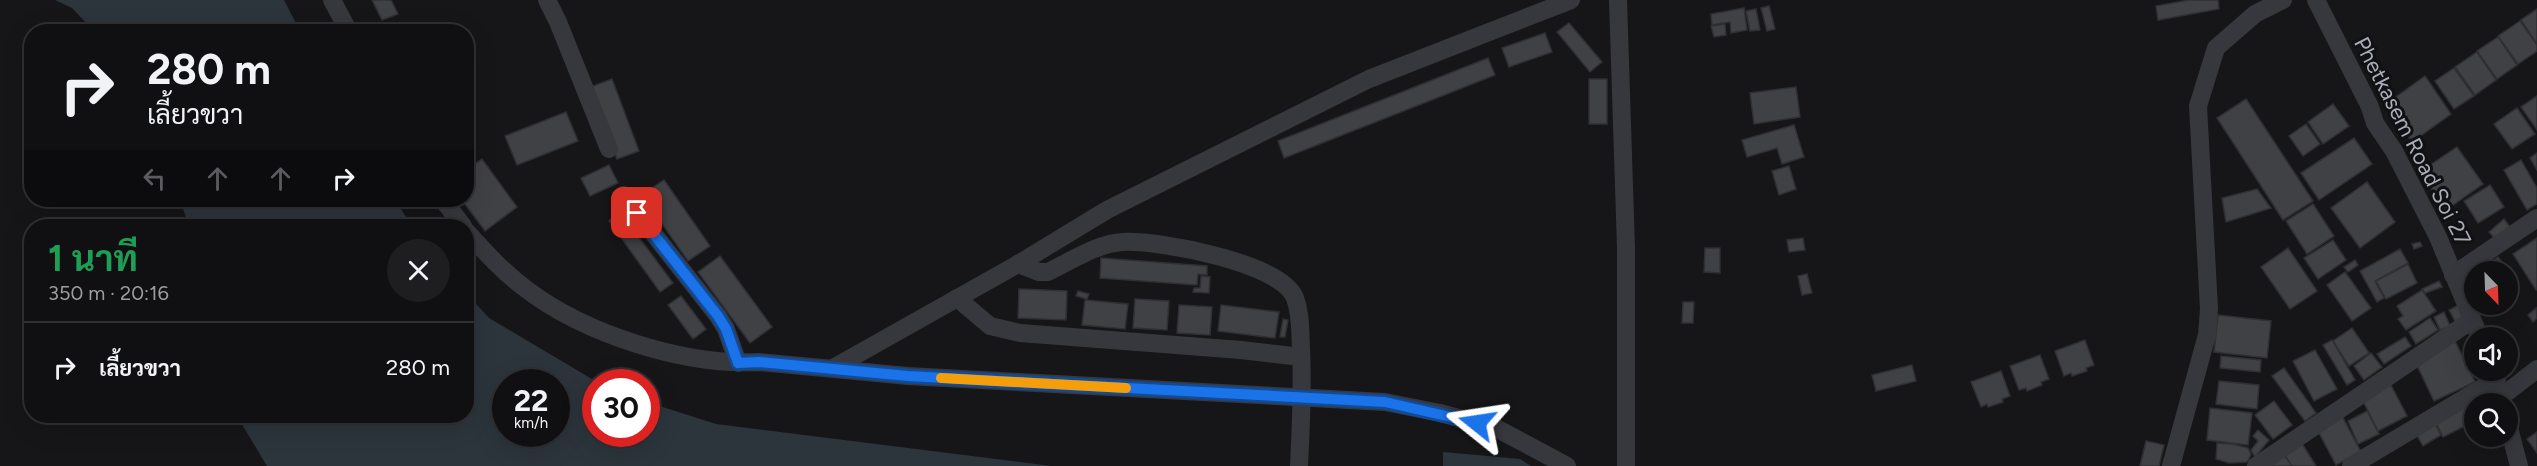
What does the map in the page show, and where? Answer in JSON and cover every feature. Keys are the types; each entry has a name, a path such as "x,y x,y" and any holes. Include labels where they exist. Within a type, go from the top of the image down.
{"street":[{"path":"332,0 345,24"},
{"path":"547,0 609,149"},
{"path":"833,368 1018,264 1107,210 1369,79 1571,0"},
{"path":"1618,0 1626,248 1626,466"},
{"path":"2171,466 2207,334 2209,309 2198,106 2216,48 2255,14 2283,0"},
{"name":"Phetkasem Road Soi 27","path":"2316,0 2370,107 2375,123 2394,151 2438,237 2475,327"},
{"path":"624,195 718,316 726,329 738,363"},
{"path":"448,207 458,219"},
{"path":"2453,276 2537,218"},
{"path":"474,239 501,268 526,289 561,311 659,351 738,363 759,362 908,376 1385,402 1440,413 1496,429 1567,466"},
{"path":"1018,264 1039,272 1048,272 1105,245 1124,242 1168,246 1228,258 1281,281 1295,296 1299,313 1303,398 1299,466"},
{"path":"957,298 990,326 1020,333 1241,350 1301,357"},
{"path":"2256,466 2472,320"},
{"path":"2351,466 2498,387 2537,369"},
{"path":"2514,447 2519,466"}],"shaded area":[{"path":"55,0 284,0 296,24 87,24 72,8"},
{"path":"182,207 400,207 407,219 187,219"},
{"path":"474,302 489,318 582,373 582,447 660,447 660,406 716,424 1051,466 267,466 241,423 474,423"},
{"path":"1443,452 1520,459 1531,466 1443,466"}],"building":[{"path":"372,0 391,0 398,14 382,20"},
{"path":"2189,0 2218,0 2219,9 2158,20 2156,6"},
{"path":"1769,6 1775,29 1767,31 1761,8"},
{"path":"1744,8 1747,30 1731,33 1730,22 1712,25 1711,14"},
{"path":"1756,9 1760,30 1750,31 1746,11"},
{"path":"2537,9 2537,44 2521,20"},
{"path":"2520,21 2537,45 2537,51 2518,64 2498,36"},
{"path":"1569,23 1602,62 1590,72 1557,32"},
{"path":"1725,24 1726,35 1714,37 1711,26"},
{"path":"1545,33 1552,52 1509,67 1502,48"},
{"path":"2498,37 2517,65 2497,79 2477,51"},
{"path":"2477,52 2496,80 2475,95 2455,67"},
{"path":"1488,58 1495,75 1284,158 1278,141"},
{"path":"2454,68 2474,96 2454,109 2435,81"},
{"path":"2425,76 2451,114 2412,142 2386,104"},
{"path":"612,79 639,151 617,159 591,87"},
{"path":"1589,79 1607,79 1607,124 1589,124"},
{"path":"1796,87 1800,117 1754,124 1750,93"},
{"path":"2537,96 2537,130 2521,107"},
{"path":"2246,99 2313,201 2283,220 2217,118"},
{"path":"2333,104 2349,126 2323,144 2308,122"},
{"path":"2517,108 2535,134 2512,149 2494,124"},
{"path":"566,112 578,141 517,165 505,136"},
{"path":"2306,124 2320,144 2303,156 2289,136"},
{"path":"1794,125 1804,157 1782,164 1777,148 1747,157 1742,140"},
{"path":"2354,138 2372,164 2319,200 2301,173"},
{"path":"2457,147 2483,184 2446,210 2420,172"},
{"path":"2537,153 2537,170 2530,158"},
{"path":"482,159 517,207 485,231 467,207 474,207 474,164"},
{"path":"2521,160 2537,188 2537,204 2527,210 2504,170"},
{"path":"609,165 618,183 590,196 581,178"},
{"path":"1789,166 1796,189 1779,195 1772,171"},
{"path":"664,180 710,246 688,261 642,195"},
{"path":"2367,182 2395,222 2360,248 2331,208"},
{"path":"2490,185 2504,207 2478,223 2464,201"},
{"path":"2257,189 2271,208 2226,222 2222,198"},
{"path":"2313,204 2334,236 2307,254 2286,221"},
{"path":"620,212 673,283 660,292 609,221"},
{"path":"2504,219 2510,227 2495,239 2489,232"},
{"path":"1803,238 1805,250 1789,252 1787,240"},
{"path":"2537,238 2537,290 2536,290 2513,254"},
{"path":"2333,240 2346,260 2318,279 2304,258"},
{"path":"2420,242 2422,246 2414,249 2412,244"},
{"path":"1705,248 1720,248 1720,273 1704,272"},
{"path":"2288,248 2317,291 2290,309 2261,267"},
{"path":"2400,249 2408,263 2375,281 2384,298 2377,302 2360,271"},
{"path":"720,256 772,327 750,343 698,272"},
{"path":"1101,258 1207,266 1207,275 1198,274 1197,285 1100,278"},
{"path":"2355,260 2358,265 2348,272 2344,267"},
{"path":"2408,264 2417,283 2386,299 2376,281"},
{"path":"2345,272 2371,308 2352,321 2327,285"},
{"path":"1807,274 1812,293 1802,295 1798,276"},
{"path":"1201,276 1210,277 1209,293 1193,292 1194,288 1200,288"},
{"path":"2439,281 2442,287 2425,293 2422,289"},
{"path":"1019,289 1067,291 1066,320 1018,318"},
{"path":"2422,290 2436,311 2406,330 2398,319 2403,316 2397,306"},
{"path":"1078,291 1089,294 1087,299 1076,296"},
{"path":"681,296 706,329 693,339 668,305"},
{"path":"1135,299 1169,301 1167,330 1133,328"},
{"path":"1085,300 1128,304 1125,329 1082,325"},
{"path":"1683,302 1694,302 1693,323 1682,323"},
{"path":"1179,305 1212,307 1210,335 1177,333"},
{"path":"1221,305 1279,312 1275,338 1218,331"},
{"path":"2459,305 2465,318 2456,323 2449,310"},
{"path":"2536,308 2537,318 2533,322 2528,315"},
{"path":"2444,312 2450,326 2440,330 2434,317"},
{"path":"2218,315 2271,321 2267,358 2214,352"},
{"path":"2430,318 2438,330 2416,344 2409,332"},
{"path":"1283,319 1288,320 1285,337 1280,337"},
{"path":"2352,328 2369,353 2349,366 2333,341"},
{"path":"2405,337 2411,346 2384,364 2377,354"},
{"path":"2085,340 2094,365 2086,368 2087,371 2064,376 2055,351"},
{"path":"2332,340 2355,380 2347,385 2323,345"},
{"path":"2455,341 2464,359 2464,381 2475,382 2434,401 2415,361"},
{"path":"2315,350 2337,389 2314,401 2293,361"},
{"path":"2371,353 2382,367 2364,380 2354,366"},
{"path":"2040,355 2049,379 2041,382 2042,385 2027,391 2026,388 2019,390 2010,366"},
{"path":"2221,356 2261,360 2260,372 2220,368"},
{"path":"1912,365 1916,381 1876,391 1872,375"},
{"path":"2284,368 2316,413 2305,421 2272,376"},
{"path":"2001,371 2010,396 2002,399 2003,402 1981,407 1971,382"},
{"path":"2219,381 2259,385 2257,409 2216,404"},
{"path":"2391,385 2407,416 2378,431 2362,399"},
{"path":"2274,401 2292,425 2273,439 2255,415"},
{"path":"2464,404 2464,426 2443,437 2434,419"},
{"path":"2210,408 2252,413 2248,445 2207,440"},
{"path":"2367,411 2379,434 2358,444 2348,421"},
{"path":"2342,416 2361,452 2336,465 2317,429"},
{"path":"2434,422 2441,435 2423,446 2415,432"},
{"path":"2258,430 2269,440 2255,457 2251,450 2258,441 2253,436"},
{"path":"2537,432 2537,453 2527,439"},
{"path":"2146,441 2164,445 2159,466 2140,466"},
{"path":"2301,442 2316,466 2292,466 2283,453"},
{"path":"2217,443 2248,448 2251,454 2249,459 2247,462 2229,463 2216,459"},
{"path":"2283,453 2292,466 2265,466"}],"slow traffic":[{"path":"941,378 1126,388"}],"route":[{"path":"637,213 718,316 732,343 738,363 759,362 908,376 1385,402 1477,423"}]}
